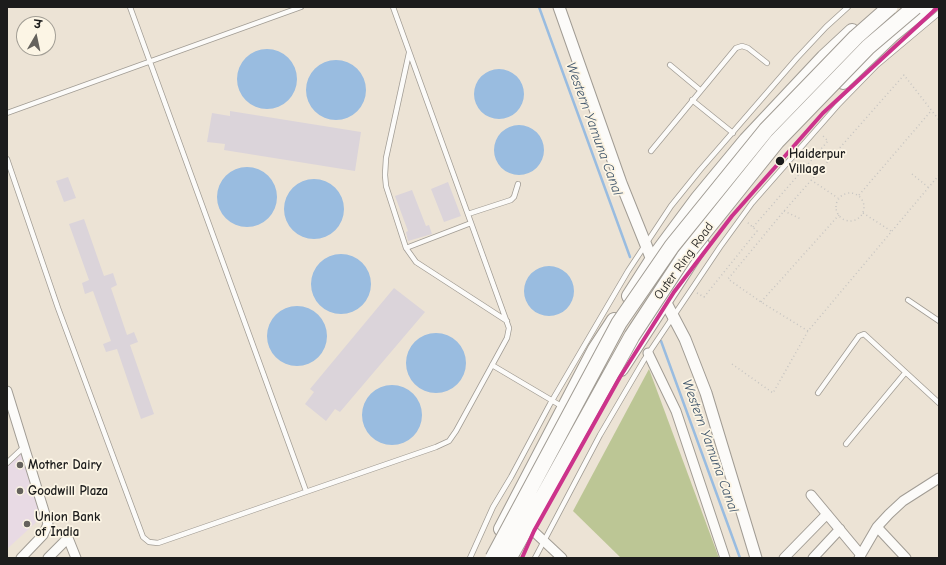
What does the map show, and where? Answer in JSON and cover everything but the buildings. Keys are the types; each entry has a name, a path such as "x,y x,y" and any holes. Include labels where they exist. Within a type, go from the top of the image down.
{"highway":[{"name":"Outer Ring Road","path":"493,558 619,323 672,246 766,130 856,37 890,7"},
{"name":"Outer Ring Road","path":"509,558 632,336 684,257 777,141 868,47 916,7"}],"main road":[{"name":"Outer Ring Road","path":"486,558 595,350 652,260 698,198 746,140 824,57 879,7"},
{"name":"Outer Ring Road","path":"516,558 530,528 611,385 702,243 751,179 789,136 893,34 926,7"},
{"path":"789,94 811,115"}],"street":[{"path":"559,7 621,183 652,260"},
{"path":"665,301 685,339 706,393 756,558"},
{"path":"648,354 676,411 725,558"},
{"path":"7,391 48,524 43,535 21,558"},
{"path":"811,495 840,529 860,557 877,527 903,501 939,478"},
{"path":"784,558 827,514"},
{"path":"877,527 906,558"},
{"path":"530,528 562,558"},
{"path":"813,558 840,529"},
{"path":"48,558 68,538 76,558"}],"lane":[{"path":"130,7 306,491"},
{"path":"7,113 301,7"},
{"path":"7,159 58,308 143,536 149,542 158,542 436,447 449,441 456,431 510,333 507,321 393,7"},
{"path":"470,558 493,507 552,401 645,244 671,206 797,58 826,27 848,7"},
{"path":"535,558 543,540 600,434 648,354 733,228 797,150 838,105 877,65 939,12"},
{"path":"651,151 736,48 748,48 767,63"},
{"path":"410,53 386,158 385,175 386,186 406,248 416,262 507,321"},
{"path":"670,65 700,90"},
{"path":"692,100 733,133"},
{"path":"468,214 511,200 514,197 518,184"},
{"path":"406,248 471,222"},
{"path":"908,300 939,321"},
{"path":"818,393 862,334 867,335 905,373 939,403"},
{"path":"492,365 564,408"},
{"path":"846,444 905,373"},
{"path":"7,462 25,446"}],"path":[{"path":"808,331 761,302 728,279 784,211 904,75 939,120"},
{"path":"859,195 931,111"},
{"path":"753,227 828,140 821,133 816,139"},
{"path":"912,174 928,187"},
{"path":"732,364 773,393 808,331 939,175"},
{"path":"811,180 838,198"},
{"path":"846,193 855,193 859,195 864,204 863,213 856,220 846,221 838,215 836,207 838,198 846,193"},
{"path":"784,211 801,219"},
{"path":"863,213 891,231"},
{"path":"761,302 838,215"},
{"path":"704,297 757,231 745,220"}],"shaded area":[{"name":"Goodwill Plaza","path":"21,453 43,516 7,549 7,465"}],"green space":[{"path":"649,369 719,558 621,558 573,511"}],"water":[{"path":"261,49 273,49 284,54 292,62 297,73 295,91 284,104 273,109 261,109 250,104 242,96 237,85 237,73 242,62 250,54"},
{"path":"330,60 342,60 353,65 361,73 366,84 364,102 353,115 342,120 330,120 319,115 311,107 306,96 306,84 311,73 319,65"},
{"path":"504,69 509,70 517,76 523,84 523,104 517,112 509,118 494,119 489,118 481,112 475,104 474,89 475,84 481,76 489,70"},
{"path":"524,125 529,126 537,132 543,140 543,160 537,168 529,174 514,175 509,174 501,168 495,160 494,145 495,140 501,132 509,126"},
{"path":"241,167 253,167 264,172 272,180 277,191 275,209 264,222 253,227 241,227 230,222 222,214 217,203 217,191 222,180 230,172"},
{"path":"308,179 320,179 331,184 339,192 344,203 342,221 331,234 320,239 308,239 297,234 289,226 284,215 284,203 289,192 297,184"},
{"path":"335,254 347,254 358,259 366,267 371,278 369,296 358,309 347,314 335,314 324,309 316,301 311,290 311,278 316,267 324,259"},
{"path":"554,266 559,267 567,273 573,281 573,301 567,309 559,315 544,316 539,315 531,309 525,301 524,286 525,281 531,273 539,267"},
{"path":"291,306 303,306 314,311 322,319 327,330 325,348 314,361 303,366 291,366 280,361 272,353 267,342 267,330 272,319 280,311"},
{"path":"430,333 442,333 453,338 461,346 466,357 464,375 453,388 442,393 430,393 419,388 411,380 406,369 406,357 411,346 419,338"},
{"path":"386,385 398,385 409,390 417,398 422,409 420,427 409,440 398,445 386,445 375,440 367,432 362,421 362,409 367,398 375,390"}],"waterway":[{"name":"Western Yamuna Canal","path":"539,7 630,257"},
{"name":"Western Yamuna Canal","path":"661,341 740,558"}],"transit line":[{"path":"522,558 534,531 620,377 674,292 732,216 823,113 938,7"}],"place":[{"name":"Haiderpur Village","path":"780,161"},
{"name":"Mother Dairy","path":"20,465"},
{"name":"Goodwill Plaza","path":"20,491"},
{"name":"Union Bank of India","path":"27,524"}]}
